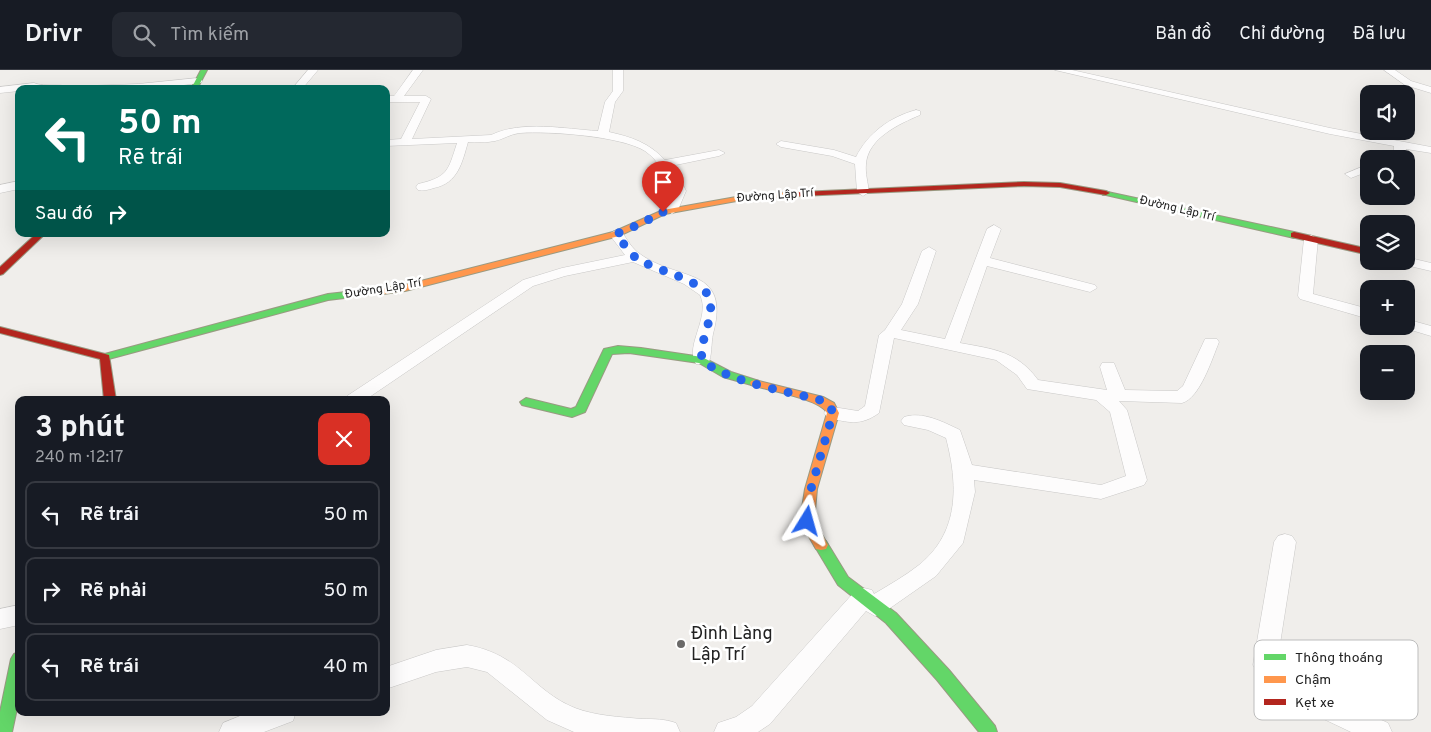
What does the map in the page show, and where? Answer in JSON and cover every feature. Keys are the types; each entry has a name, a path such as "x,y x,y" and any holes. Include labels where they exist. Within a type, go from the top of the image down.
{"street":[{"path":"196,85 204,70"},
{"path":"300,85 313,70"},
{"path":"391,99 418,70"},
{"path":"603,134 610,102 618,91 618,70"},
{"path":"1060,70 1081,72 1400,145 1431,150"},
{"path":"1389,70 1408,83 1431,90"},
{"path":"118,85 121,79 153,76"},
{"path":"0,90 15,88"},
{"path":"391,99 426,99 405,142"},
{"path":"863,192 861,162 870,144 892,123 916,113"},
{"path":"390,143 493,138 506,132 522,130 603,134 625,139 649,149 672,174 680,191 672,210"},
{"path":"422,186 445,182 451,176 463,140"},
{"path":"781,144 834,153 861,162"},
{"path":"1400,145 1400,150"},
{"path":"663,164 719,153"},
{"path":"1351,174 1360,170"},
{"name":"Đường Lập Trí","path":"105,357 328,297 405,288 616,234 663,212 752,196 1024,184 1060,185 1107,193 1360,250"},
{"path":"0,190 15,186"},
{"path":"951,345 994,229"},
{"path":"616,234 635,257 667,273 689,281 702,289 710,297 711,308 701,351 702,360"},
{"path":"0,272 38,237"},
{"path":"1311,239 1305,296 1360,311"},
{"path":"833,413 861,417 873,409 887,335 891,333 910,304 929,251"},
{"path":"359,396 528,283 562,272 635,257"},
{"path":"982,260 1090,288"},
{"path":"1415,263 1431,267"},
{"path":"1415,327 1431,331"},
{"path":"0,330 105,357 110,396"},
{"path":"891,333 1001,356 1023,371 1033,386 1110,395 1182,397 1190,388 1211,342"},
{"path":"526,402 572,413 580,409 608,351 619,348 683,360 702,360 710,367 730,376 820,400 830,406 833,413 811,489 807,521 843,581 891,618 943,675 989,732"},
{"path":"963,471 1101,492 1137,480 1118,410 1110,395 1108,367"},
{"path":"727,732 742,728 761,715 870,602 928,570 956,537 965,492 963,471 954,434 932,424 910,421"},
{"path":"1269,640 1285,542"},
{"path":"0,619 15,616"},
{"path":"390,677 448,658 468,656 485,660 499,667 547,706 565,725 667,732"},
{"path":"4,732 15,678"},
{"path":"232,732 274,716"},
{"path":"1354,720 1380,732"}],"traffic: fast":[{"path":"196,85 204,70"},
{"path":"1106,193 1294,235"},
{"path":"105,357 328,297 383,291"},
{"path":"526,402 572,413 581,409 608,351 618,349 702,360 720,372 755,383"},
{"path":"821,545 843,581 891,618 943,675 989,732"},
{"path":"4,732 15,678"}],"traffic: slow":[{"path":"383,291 405,288 616,234 663,212 753,196 800,194"},
{"path":"755,383 819,400 830,406 833,413 811,489 807,521 821,545"}],"traffic: jam":[{"path":"800,194 1024,184 1060,185 1106,193"},
{"path":"1294,235 1360,250"},
{"path":"0,272 38,237"},
{"path":"0,330 105,357 110,396"}],"place":[{"name":"Đình Làng Lập Trí","path":"681,644"}],"route":[{"path":"663,212 616,234 635,257 667,273 689,281 702,289 710,297 711,308 701,351 702,360 710,367 730,376 820,400 830,406 833,413 830,429 811,489 807,521"}]}
